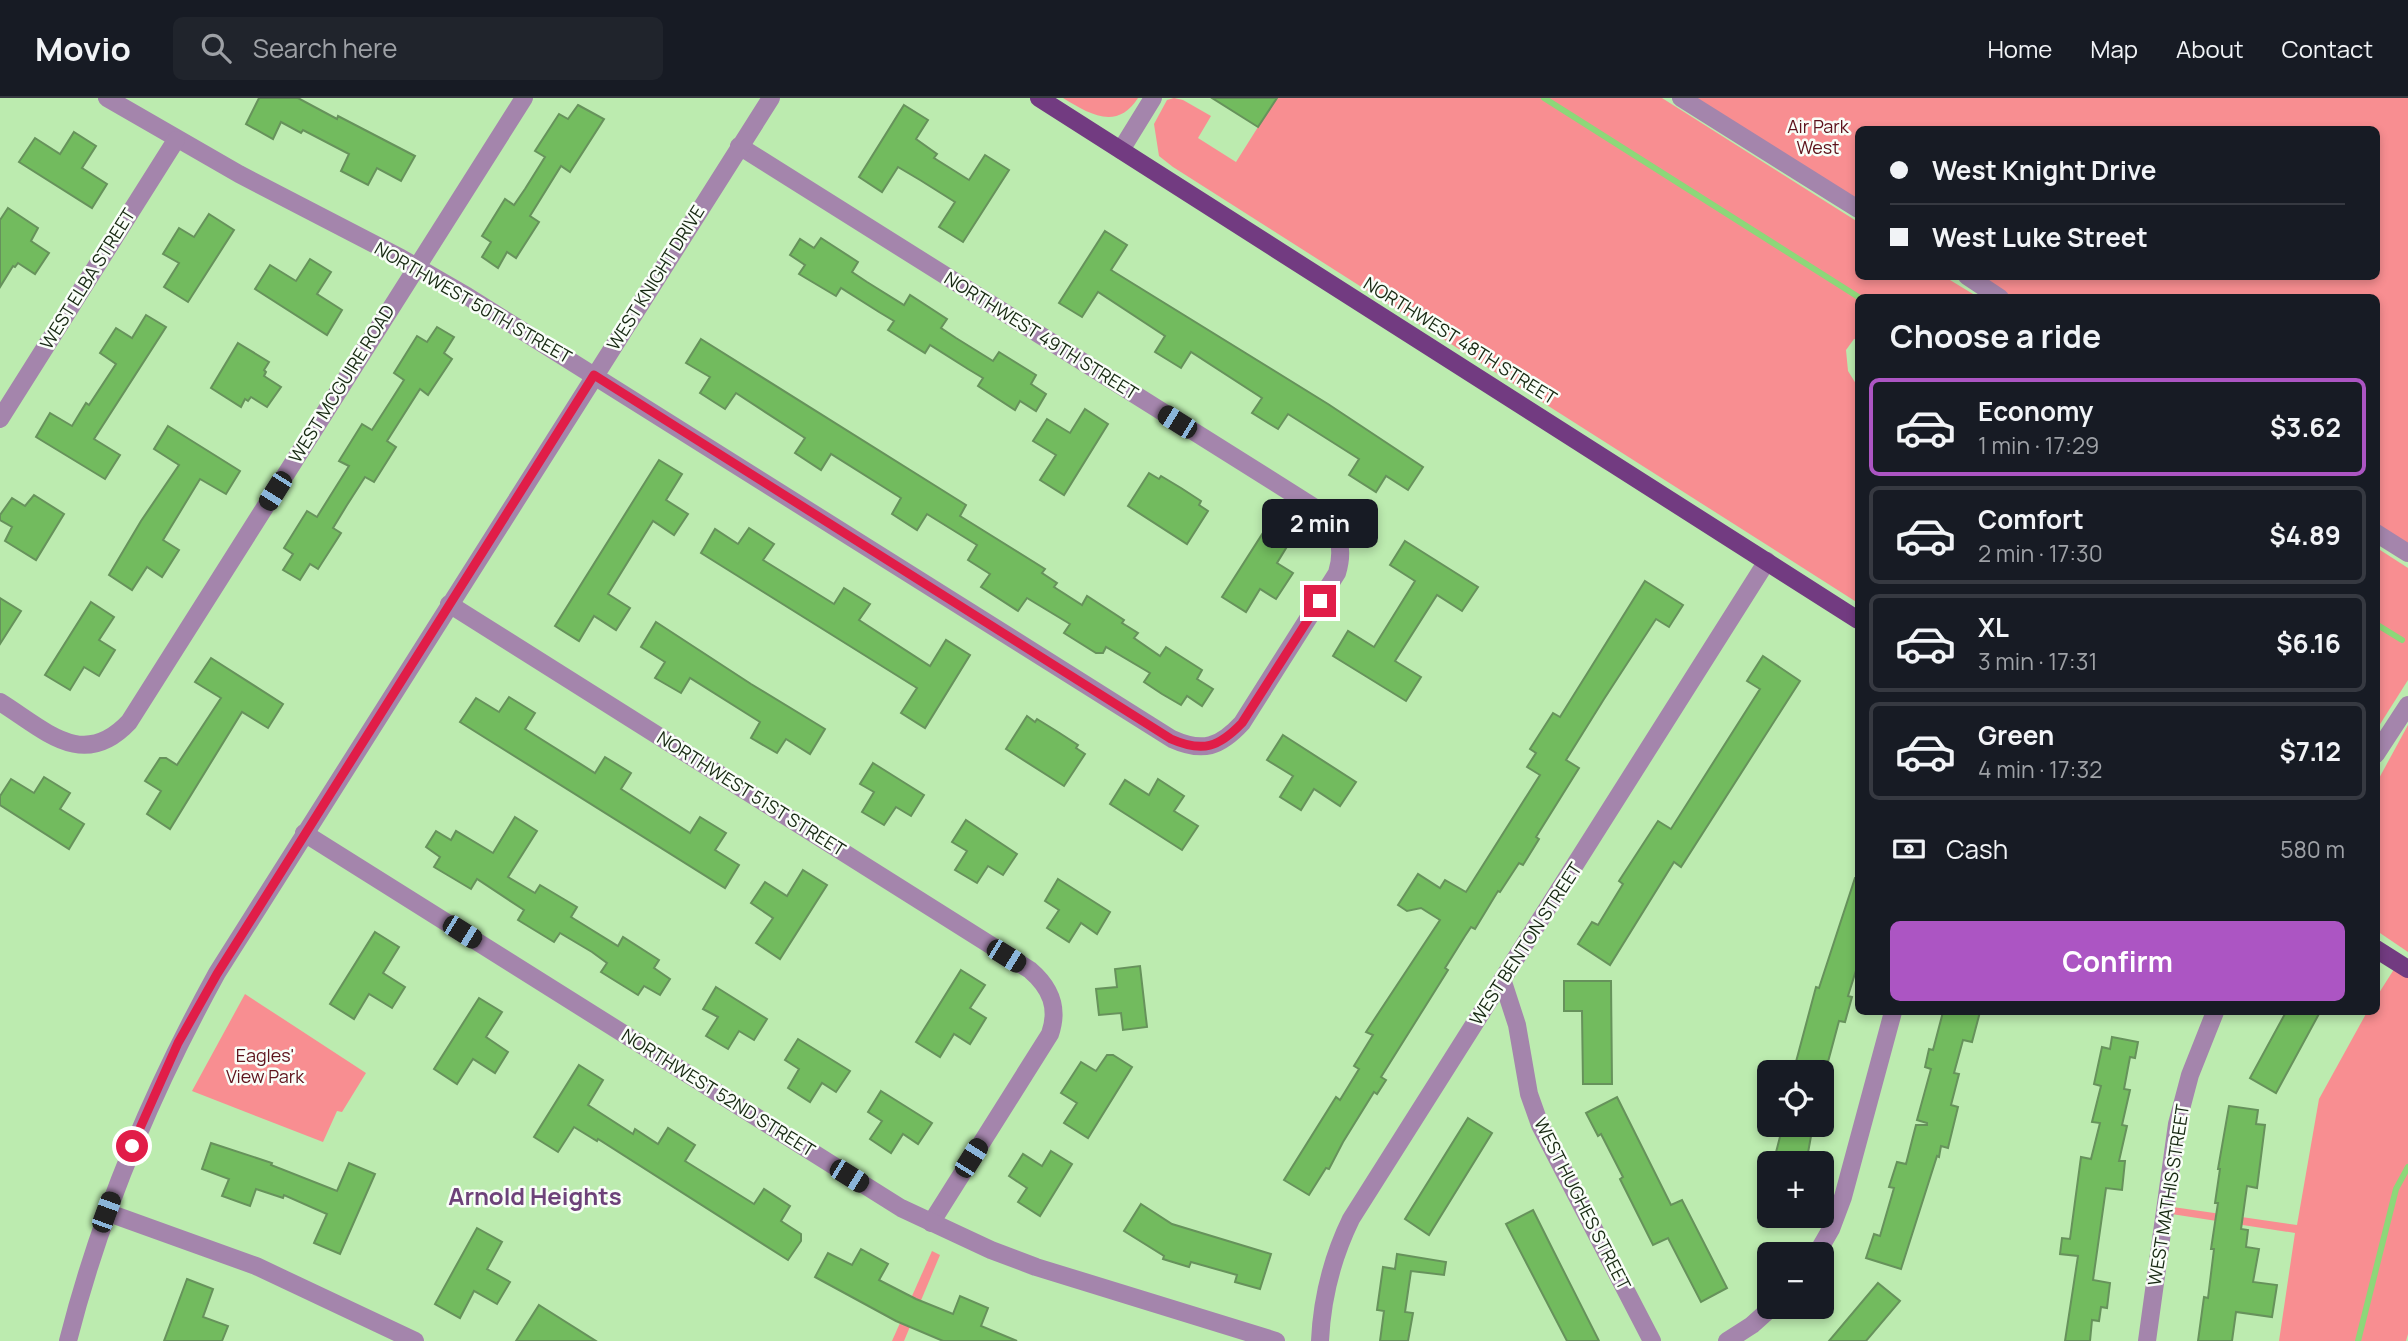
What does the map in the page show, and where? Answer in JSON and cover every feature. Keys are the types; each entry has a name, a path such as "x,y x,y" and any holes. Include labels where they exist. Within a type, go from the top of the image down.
{"main road":[{"name":"NORTHWEST 48TH STREET","path":"1039,98 1855,618"},
{"path":"2380,952 2408,969"}],"street":[{"name":"NORTHWEST 50TH STREET","path":"107,98 177,140 416,267 594,375 1171,739 1199,747 1226,740"},
{"name":"WEST MCGUIRE ROAD","path":"0,702 58,738 77,745 92,746 106,742 129,722 524,98"},
{"name":"WEST KNIGHT DRIVE","path":"68,1341 106,1212 137,1134 178,1043 217,974 771,98"},
{"path":"1121,150 1153,98"},
{"path":"1681,98 1855,207"},
{"name":"WEST ELBA STREET","path":"0,419 177,140"},
{"name":"NORTHWEST 49TH STREET","path":"740,146 1324,515 1336,532 1341,556 1333,580 1242,723 1226,740"},
{"path":"1972,280 1994,294"},
{"path":"2380,536 2408,553"},
{"name":"WEST BENTON STREET","path":"1320,1341 1327,1282 1338,1248 1352,1219 1767,561"},
{"name":"NORTHWEST 51ST STREET","path":"449,604 1030,970 1048,989 1055,1016 1050,1034 931,1223"},
{"path":"2380,748 2408,705"},
{"name":"NORTHWEST 52ND STREET","path":"304,833 872,1191 931,1223 1036,1267 1276,1341"},
{"name":"WEST HUGHES STREET","path":"1503,982 1517,1026 1529,1094 1540,1125 1651,1341"},
{"path":"1823,1242 1843,1197 1892,1015"},
{"name":"WEST MATHIS STREET","path":"2147,1341 2177,1124 2190,1075 2214,1015"},
{"path":"106,1212 256,1266 415,1341"},
{"path":"1727,1341 1759,1319"}],"green space":[{"path":"1063,98 1138,98 1130,108 1112,117 1093,114"},
{"path":"1273,98 1662,98 1855,220 1855,280 1950,280 1973,294 1855,294 1855,339 1846,350 1848,371 1855,382 1855,601 1173,167 1159,156 1154,124 1167,100 1183,100 1211,116 1198,138 1236,162 1275,100"},
{"name":"Air Park West","path":"1681,98 2408,98 2408,553 2380,535 2380,294 1995,294 1972,280 2380,280 2380,126 1855,126 1855,207"},
{"path":"2380,550 2408,568 2408,680 2380,724"},
{"path":"2408,725 2408,952 2380,933 2380,776"},
{"path":"2398,963 2408,969 2406,1341 2279,1341 2295,1233 2165,1213 2166,1206 2297,1225 2319,1099 2365,1015 2380,1015 2380,991"},
{"name":"Eagles' View Park","path":"245,994 366,1073 342,1112 337,1111 323,1142 192,1091"},
{"path":"932,1251 940,1255 904,1341 892,1341"}],"building":[{"path":"259,98 298,98 415,156 401,181 377,168 368,185 341,171 349,154 303,130 301,133 281,122 273,139 246,124"},
{"path":"1212,98 1277,98 1258,127"},
{"path":"578,105 604,119 570,172 561,166 530,216 539,222 516,258 507,252 498,268 482,257 491,242 482,236 505,199 514,205 525,189 545,157 535,151 559,114 568,119"},
{"path":"904,105 928,120 916,139 937,154 934,158 969,180 985,155 1009,170 963,242 939,227 955,202 920,180 898,167 882,192 859,177"},
{"path":"74,132 96,146 82,168 107,184 92,208 19,162 35,138 60,154"},
{"path":"8,208 38,228 31,241 49,253 35,274 18,263 13,266 0,287 0,220"},
{"path":"209,214 234,230 188,302 164,287 179,263 163,254 179,228 194,237"},
{"path":"1105,231 1127,245 1111,270 1328,404 1423,467 1408,490 1386,476 1376,492 1349,475 1359,459 1288,414 1278,429 1252,413 1262,398 1191,352 1181,368 1155,352 1165,336 1098,292 1082,317 1059,303"},
{"path":"821,238 858,262 852,272 867,282 904,305 910,295 947,319 941,328 956,338 993,361 999,352 1036,375 1031,384 1046,394 1036,411 1020,401 1015,410 978,386 983,378 930,345 925,353 888,330 894,321 841,288 836,296 799,274 805,265 790,255 800,239 814,248"},
{"path":"310,259 331,272 317,294 342,310 327,335 255,289 270,265 296,281"},
{"path":"146,315 166,327 94,439 120,455 105,479 36,437 50,413 72,426 116,364 100,353 116,328 132,338"},
{"path":"437,327 454,337 444,353 452,359 428,395 420,389 387,441 396,447 374,482 365,477 347,505 333,528 341,533 318,569 310,564 300,580 283,570 293,554 284,548 307,511 317,517 349,466 339,461 362,424 372,430 404,380 394,373 417,336 427,342"},
{"path":"701,339 966,505 960,516 1045,569 1042,573 1057,583 1054,587 1082,605 1087,596 1124,620 1122,623 1138,633 1134,638 1160,656 1166,647 1202,670 1197,679 1213,689 1202,706 1187,696 1181,705 1162,694 1144,682 1150,673 1106,647 1103,653 1096,653 1064,633 1070,624 1027,598 1018,611 981,587 990,574 968,560 977,545 927,514 917,530 892,514 901,498 831,454 821,470 795,453 805,438 736,393 725,409 700,393 710,377 686,363"},
{"path":"238,343 269,362 264,376 281,387 267,407 251,397 248,401 245,399 241,407 211,388"},
{"path":"1085,409 1108,424 1064,495 1040,480 1056,455 1033,441 1047,419 1070,433"},
{"path":"168,426 240,471 226,494 200,479 163,540 179,550 162,577 147,567 132,590 109,575 179,465 154,449"},
{"path":"659,460 682,474 666,500 688,514 674,535 653,521 608,594 630,608 616,630 594,616 579,641 555,626"},
{"path":"1149,473 1159,479 1161,476 1181,488 1201,501 1199,505 1208,511 1187,544 1128,506"},
{"path":"34,495 64,514 36,560 5,541 12,527 0,520 0,515 12,498 25,506"},
{"path":"1268,525 1291,540 1277,563 1293,573 1276,599 1260,589 1246,612 1222,597"},
{"path":"749,528 774,544 763,560 834,604 844,588 870,604 859,620 930,666 946,640 970,655 925,728 901,713 917,688 701,553 715,529 738,544"},
{"path":"1405,541 1478,587 1462,611 1437,595 1395,661 1421,677 1406,701 1333,656 1348,631 1374,647 1415,581 1390,565"},
{"path":"1645,581 1683,605 1669,627 1656,619 1604,699 1566,760 1579,768 1536,837 1539,839 1523,865 1519,863 1500,892 1498,891 1475,929 1471,927 1465,936 1445,968 1448,970 1381,1077 1386,1080 1377,1094 1374,1092 1329,1169 1326,1168 1309,1195 1284,1180 1336,1097 1340,1100 1359,1069 1354,1066 1373,1035 1366,1032 1440,920 1421,908 1407,911 1398,905 1418,874 1440,888 1445,880 1466,892 1540,775 1527,767 1536,753 1530,749 1553,713 1560,717"},
{"path":"0,598 21,611 0,644"},
{"path":"91,602 114,617 99,640 115,650 99,676 84,667 70,690 45,675"},
{"path":"656,622 825,729 810,754 786,739 777,753 751,738 760,722 690,678 681,693 655,678 665,662 641,647"},
{"path":"1763,656 1800,681 1681,867 1674,862 1610,965 1578,944 1592,922 1598,925 1623,884 1619,881 1658,821 1671,829 1760,689 1747,681"},
{"path":"211,658 283,704 268,728 242,712 170,829 147,814 161,791 145,781 160,758 166,758 177,765 221,698 195,682"},
{"path":"509,697 535,713 525,729 595,773 605,757 631,773 621,789 690,833 700,817 726,833 715,850 739,865 725,888 460,722 476,698 499,712"},
{"path":"1027,716 1035,722 1037,719 1078,745 1076,748 1085,754 1064,786 1006,749"},
{"path":"1283,735 1356,782 1340,806 1314,789 1301,810 1280,797 1293,776 1267,760"},
{"path":"873,763 924,795 911,816 896,807 884,825 862,812 874,792 860,784"},
{"path":"44,777 70,793 60,809 84,824 69,849 0,805 0,796 11,779 34,793"},
{"path":"1158,779 1184,796 1174,811 1198,826 1182,850 1110,804 1125,780 1149,795"},
{"path":"515,817 537,831 508,877 535,893 540,885 577,907 571,917 618,946 623,937 659,960 654,968 670,979 660,995 644,986 638,995 601,972 607,963 592,952 560,933 554,942 518,920 524,910 477,879 471,889 434,867 440,857 426,847 436,831 451,840 456,831 493,853"},
{"path":"966,820 1017,854 1003,875 988,866 977,883 955,870 967,851 952,842"},
{"path":"803,870 827,885 780,959 756,943 773,918 751,903 765,882 787,896"},
{"path":"1855,878 1855,974 1848,996 1852,997 1845,1022 1839,1021 1828,1060 1796,1060 1816,987 1819,988"},
{"path":"1058,879 1110,912 1097,934 1081,923 1069,942 1047,928 1059,910 1045,901"},
{"path":"375,932 399,947 383,973 405,987 392,1008 369,994 354,1019 330,1004"},
{"path":"1140,966 1147,1027 1123,1030 1121,1013 1099,1015 1096,989 1117,987 1115,969"},
{"path":"961,970 985,985 970,1008 986,1018 970,1044 954,1034 940,1057 916,1042"},
{"path":"1564,981 1611,981 1612,1084 1583,1084 1582,1011 1564,1011"},
{"path":"716,987 767,1019 754,1040 739,1031 728,1049 706,1036 718,1017 703,1009"},
{"path":"479,998 502,1012 486,1037 508,1052 495,1073 473,1059 457,1084 434,1069"},
{"path":"1942,1015 1979,1015 1972,1042 1963,1040 1954,1073 1959,1074 1951,1105 1958,1107 1948,1148 1941,1146 1939,1157 1937,1156 1901,1269 1866,1258 1874,1234 1880,1236 1894,1188 1889,1187 1897,1162 1906,1164 1916,1125 1927,1125 1917,1120 1931,1069 1925,1067 1929,1049 1933,1050"},
{"path":"2284,1015 2318,1015 2276,1093 2250,1078"},
{"path":"2112,1037 2138,1042 2135,1058 2130,1057 2124,1089 2130,1090 2122,1125 2127,1126 2119,1161 2125,1161 2122,1190 2106,1188 2093,1280 2110,1283 2107,1308 2101,1307 2099,1321 2092,1320 2090,1341 2065,1341 2078,1256 2060,1254 2062,1238 2070,1239 2081,1157 2091,1159 2100,1123 2092,1122 2101,1086 2094,1084 2102,1047 2110,1049"},
{"path":"798,1039 850,1071 836,1092 822,1083 810,1102 788,1088 799,1069 785,1060"},
{"path":"1107,1055 1113,1055 1132,1067 1088,1138 1064,1123 1077,1103 1061,1093 1081,1062 1096,1071"},
{"path":"579,1065 603,1080 588,1105 633,1134 635,1129 658,1144 668,1128 695,1145 685,1161 754,1204 764,1189 790,1206 781,1221 801,1234 801,1241 788,1260 598,1139 597,1141 574,1127 558,1152 534,1137"},
{"path":"881,1091 932,1123 918,1144 903,1134 891,1153 870,1139 882,1121 868,1112"},
{"path":"1617,1097 1671,1205 1682,1200 1727,1288 1701,1302 1668,1238 1653,1245 1620,1179 1623,1177 1601,1134 1598,1136 1586,1113"},
{"path":"2229,1106 2258,1110 2256,1124 2265,1125 2257,1188 2247,1186 2241,1229 2248,1230 2246,1247 2259,1249 2253,1282 2277,1285 2272,1317 2236,1312 2232,1341 2198,1341 2204,1297 2208,1298 2214,1249 2211,1249 2218,1203 2215,1203 2218,1169"},
{"path":"1468,1118 1492,1133 1429,1235 1405,1219"},
{"path":"1780,1137 1811,1137 1808,1151 1776,1151"},
{"path":"211,1143 272,1163 271,1165 337,1191 349,1163 375,1174 340,1254 314,1243 327,1214 284,1195 283,1198 256,1189 250,1206 222,1196 229,1179 202,1169"},
{"path":"1051,1151 1072,1164 1040,1216 1018,1202 1027,1188 1009,1176 1023,1154 1042,1166"},
{"path":"1141,1204 1172,1224 1271,1254 1260,1289 1235,1282 1237,1275 1191,1262 1189,1267 1163,1259 1164,1256 1124,1231"},
{"path":"1533,1210 1599,1341 1567,1341 1506,1224"},
{"path":"477,1228 502,1242 487,1269 510,1282 497,1304 474,1291 460,1318 435,1304"},
{"path":"861,1249 888,1264 879,1280 953,1314 960,1296 988,1308 981,1326 1017,1341 943,1341 896,1321 815,1277 828,1253 852,1265"},
{"path":"1397,1254 1446,1262 1444,1275 1411,1271 1405,1312 1413,1313 1408,1341 1380,1341 1384,1311 1377,1310 1383,1267 1395,1269"},
{"path":"187,1279 213,1289 203,1317 228,1326 222,1341 164,1341"},
{"path":"1878,1283 1900,1301 1866,1341 1829,1341"},
{"path":"539,1305 596,1341 516,1341"}],"waterway":[{"path":"1544,98 1855,295"},
{"path":"2380,626 2402,640"},
{"path":"2358,1341 2396,1189 2408,1167"}],"district":[{"name":"Arnold Heights","path":"535,1197"}],"route":[{"path":"132,1146 178,1043 217,974 594,375 1171,739 1185,745 1211,746 1229,737 1242,723 1320,601"}]}
